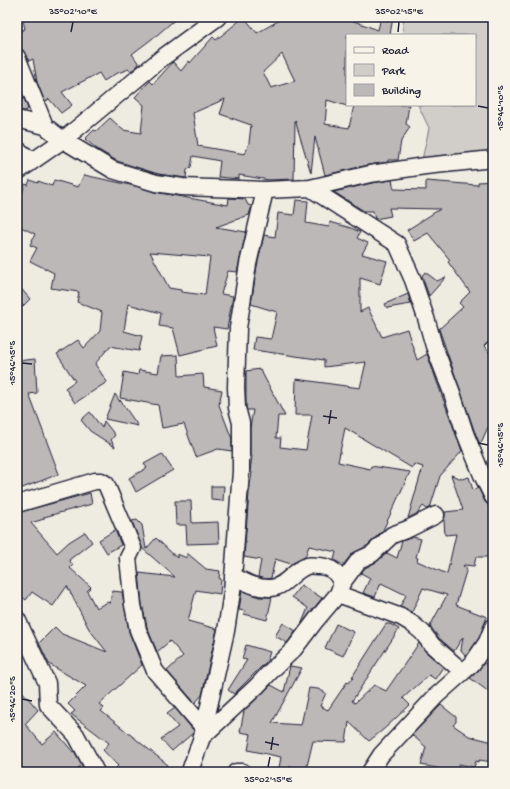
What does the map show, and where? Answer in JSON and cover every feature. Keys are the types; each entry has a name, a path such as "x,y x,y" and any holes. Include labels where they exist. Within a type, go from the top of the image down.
{"street":[{"path":"17,172 63,140 162,58 218,17"},
{"path":"17,57 45,126"},
{"path":"17,119 45,126 63,140 113,170 156,183 182,187 265,190 310,188 370,174 425,166 493,159"},
{"path":"17,149 32,161"},
{"path":"310,188 397,244 413,280 434,346 452,393 465,434 493,497"},
{"path":"192,772 203,733 226,631 233,576 241,471 241,423 237,408 236,387 238,328 248,264 265,190"},
{"path":"17,504 95,480 102,481 106,484 133,548 128,558 129,578 138,630 146,651 155,671 203,733"},
{"path":"203,733 257,686 294,649 340,588 358,560 372,554 392,535 436,516"},
{"path":"233,576 250,584 263,588 270,588 286,582 294,573 308,566 328,567 337,574 340,588"},
{"path":"340,588 411,623 422,632 432,645 463,672"},
{"path":"17,619 47,683 48,705 76,735 96,772"},
{"path":"370,772 381,755 436,696 472,664 487,642 493,627"},
{"path":"236,772 243,772"}],"green space":[{"path":"404,17 493,17 493,156 422,160 429,128 418,106 476,106 476,34 402,34"}],"building":[{"path":"22,17 178,17 132,54 139,64 134,69 130,71 129,69 115,74 104,81 99,73 62,92 72,105 61,113 49,99 45,102 37,82 33,59 29,61 23,50 17,48 17,32 25,29"},
{"path":"244,17 257,33 285,17 343,17 378,30 381,17 393,17 390,34 346,34 346,106 327,100 325,124 349,128 354,106 409,106 406,124 410,127 401,141 398,160 388,160 388,162 325,175 315,137 311,173 295,120 294,179 269,180 239,175 239,179 218,177 220,161 193,156 191,167 187,170 186,178 158,174 117,161 97,149 85,139 110,118 123,130 141,133 144,105 135,97 150,81 153,84 173,62 181,71 213,37 216,40","holes":["282,54 295,81 271,88 263,72","225,99 220,114 251,125 249,143 245,154 198,146 193,113"]},
{"path":"24,98 28,109 25,111 17,110 17,104"},
{"path":"84,175 135,186 154,192 228,205 229,198 245,199 248,205 252,206 249,215 216,227 246,232 237,272 228,271 221,294 233,296 227,329 213,327 217,346 180,355 173,328 159,326 161,313 128,304 124,331 142,336 139,351 110,346 95,364 107,382 75,403 65,388 75,381 57,354 78,340 84,348 100,331 102,312 77,302 79,292 51,288 54,273 30,261 37,248 30,245 35,234 17,225 17,203 19,204 25,184 28,185 30,180 52,186 54,180 78,187","holes":["150,252 210,257 205,295 181,292 181,290 169,288"]},
{"path":"392,180 394,189 426,190 426,181 478,185 478,182 493,181 493,337 484,346 493,357 493,427 488,427 481,443 479,442 474,430 439,329 463,307 459,303 470,292 448,262 450,260 428,233 414,241 407,230 440,209 389,208 391,216 375,219 373,211 364,211 334,192"},
{"path":"296,200 308,201 306,223 329,227 330,222 360,232 357,238 368,243 362,254 387,261 380,284 360,278 360,312 368,308 382,337 407,329 417,360 427,354 462,451 440,476 430,508 427,509 423,506 418,513 408,518 423,467 414,464 412,468 345,428 338,462 370,469 371,466 410,472 383,530 367,546 352,554 343,565 334,560 336,552 309,546 305,557 291,564 275,559 271,578 266,579 258,577 261,560 244,557 252,472 250,472 252,456 250,455 250,428 253,410 247,410 246,407 246,371 260,369 285,416 278,416 276,438 281,438 280,447 306,450 312,415 295,415 296,379 360,388 366,362 324,367 324,360 253,350 255,337 271,339 277,312 251,304 264,235 275,237 278,213 294,215"},
{"path":"425,272 437,281 446,277 429,296 422,276"},
{"path":"17,284 30,299 17,312"},
{"path":"408,294 411,304 387,308 385,304"},
{"path":"178,355 179,376 203,374 204,387 222,390 219,405 232,439 232,451 218,449 196,457 184,424 162,428 158,405 120,398 124,372 138,375 139,370 158,373 161,356"},
{"path":"35,359 37,393 29,394 59,474 17,490 17,361"},
{"path":"115,394 120,402 120,400 138,426 105,419"},
{"path":"90,412 102,428 104,421 115,435 111,440 115,447 90,431 81,420"},
{"path":"162,454 173,470 136,492 129,478 147,468 144,464"},
{"path":"451,475 462,479 469,477 473,490 478,487 485,502 488,505 493,506 493,557 476,557 474,566 463,566 467,568 456,605 487,617 479,638 466,656 461,650 463,637 454,651 439,638 430,626 447,595 423,588 412,612 400,607 406,595 381,583 375,597 363,593 370,578 361,573 365,568 376,562 387,553 397,558 402,541 413,537 421,539 416,557 418,558 417,561 447,574 456,534 445,535 445,512 463,510"},
{"path":"211,486 224,486 223,501 211,500"},
{"path":"90,493 92,504 44,517 44,519 31,523 57,553 69,542 85,532 92,542 69,560 73,565 70,568 91,587 87,591 96,608 108,602 110,604 112,591 122,592 129,632 142,665 99,704 104,708 101,711 168,765 158,772 112,772 118,766 103,750 109,743 71,714 75,711 68,704 86,686 49,664 39,643 55,627 62,634 107,652 89,629 67,586 53,606 32,592 26,600 17,593 17,513"},
{"path":"175,501 191,501 192,523 218,522 219,543 187,544 186,525 176,525"},
{"path":"137,520 142,525 146,549 156,538 177,558 177,554 187,558 187,553 206,569 220,571 220,594 196,590 188,621 217,629 202,695 195,703 167,671 183,656 170,641 157,652 147,627 142,604 139,573 175,577 142,548 132,521"},
{"path":"115,530 121,545 107,553 99,540"},
{"path":"301,585 322,598 301,625 308,608 292,597"},
{"path":"242,591 259,597 272,597 267,620 244,614 245,611 239,610"},
{"path":"283,623 296,631 287,643 275,636"},
{"path":"336,624 354,632 343,656 325,648"},
{"path":"386,624 390,624 399,629 352,701 355,703 374,685 386,691 419,643 426,652 443,667 435,679 429,675 403,698 410,705 384,729 369,741 349,722 346,742 313,741 306,770 290,766 289,771 279,768 281,757 248,750 251,734 240,732 244,711 271,685 284,692 290,666 302,668 272,723 301,725 309,688 318,689 326,693 320,706 328,710 347,682 348,683 354,678 352,677"},
{"path":"246,645 270,652 267,661 234,694 228,690 247,660 242,659"},
{"path":"484,663 493,669 493,695 470,678"},
{"path":"17,685 38,710 25,724 42,744 56,732 73,752 74,751 82,765 73,772 17,772"},
{"path":"441,705 456,717 456,722 453,725 469,736 493,742 493,762 479,760 479,762 476,761 474,767 459,764 458,772 421,765 426,747 412,735"},
{"path":"175,708 194,731 172,751 161,739 178,727 167,714"}]}
